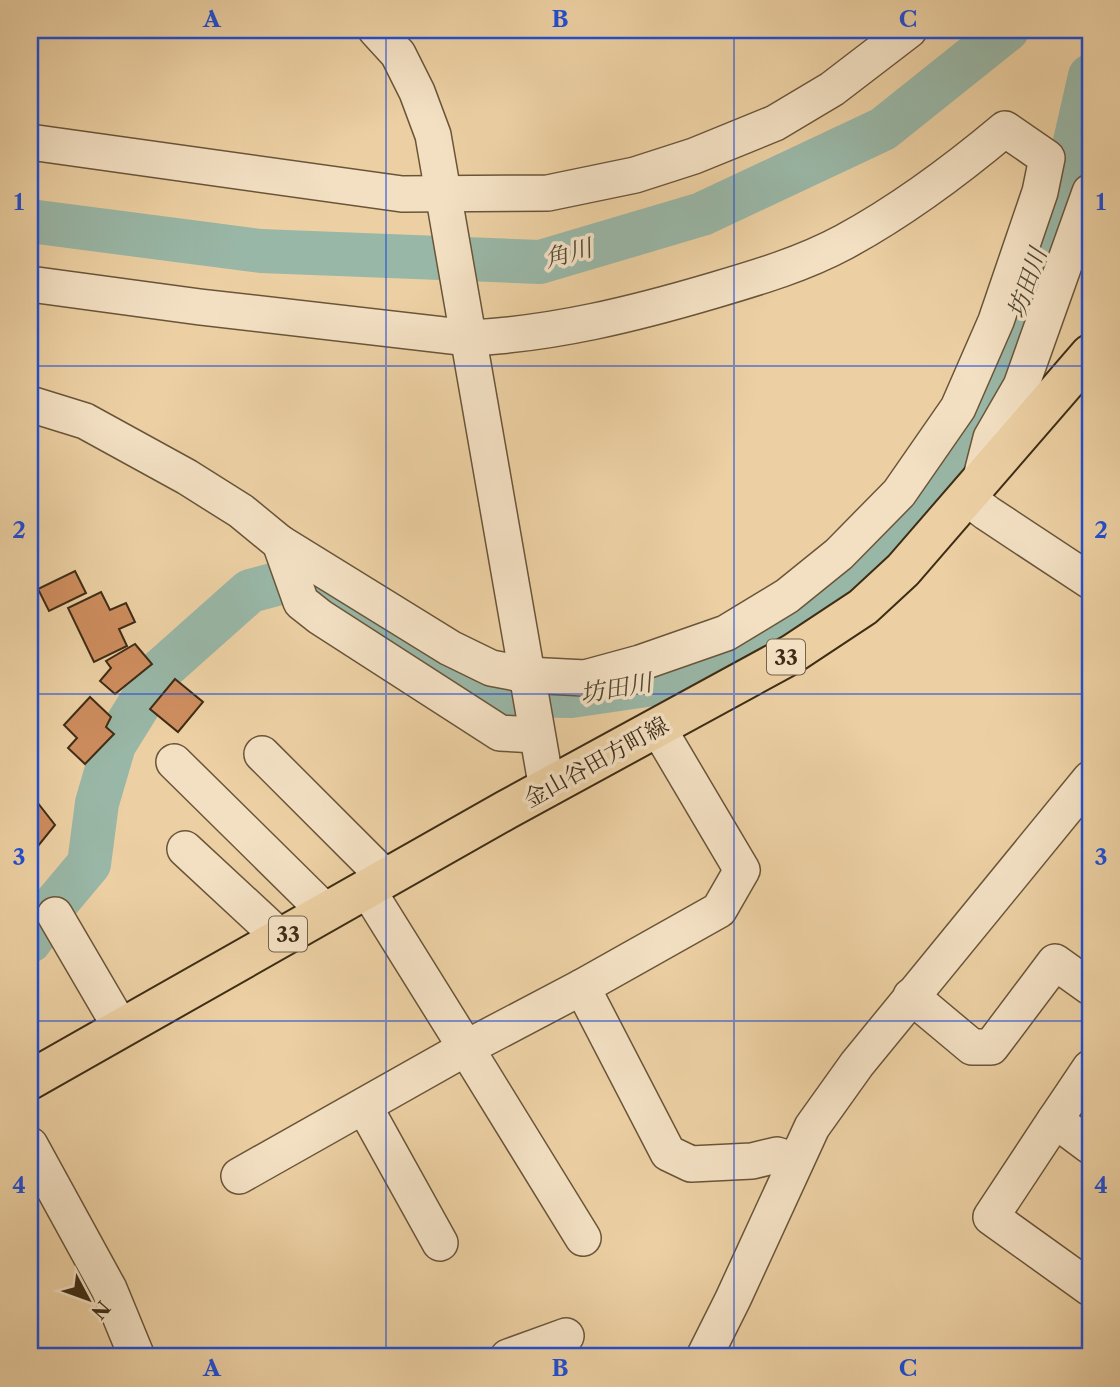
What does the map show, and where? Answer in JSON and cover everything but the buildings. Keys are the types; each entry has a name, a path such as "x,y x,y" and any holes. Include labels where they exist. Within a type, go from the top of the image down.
{"main road":[{"name":"金山谷田方町線","path":"30,1080 377,883 792,654 863,607 903,570 1090,354"}],"street":[{"path":"376,30 398,54 417,92 433,135 547,789"},
{"path":"30,142 444,199 548,192 635,175 694,156 775,123 832,89 908,30"},
{"path":"30,284 200,307 469,335 512,336 587,324 776,272 843,242 925,193 1006,129 1047,158 1040,192 996,321 958,408 899,493 839,554 787,596 726,633 640,663 585,678 528,679 491,668 450,648 280,543 241,512 187,477 85,421 30,404"},
{"path":"1090,192 1020,386 991,438 973,489 986,513 1090,581"},
{"path":"280,543 301,602 320,617 500,733 535,729"},
{"path":"239,1176 719,910 742,870 658,728"},
{"path":"262,754 377,883 466,1048 583,1238"},
{"path":"174,762 326,912"},
{"path":"704,1357 812,1127 911,996 1090,779"},
{"path":"185,849 281,938"},
{"path":"55,915 121,1028"},
{"path":"911,996 972,1047 991,1047 1055,962 1090,987"},
{"path":"582,987 668,1153 691,1164 752,1161 778,1155 796,1161"},
{"path":"1090,1068 992,1217 1090,1288"},
{"path":"364,1106 440,1243"},
{"path":"1055,1120 1090,1146"},
{"path":"30,1145 109,1289 136,1357"},
{"path":"508,1357 566,1336"}],"waterway":[{"name":"角川","path":"30,221 261,251 540,262 702,214 883,129 1007,30"},
{"name":"坊田川","path":"30,941 52,908 89,864 97,803 114,745 160,671 250,591 295,579 325,591 468,681 503,695 571,696 653,684 729,653 842,583 911,503 987,398 1072,155 1090,76"}]}
